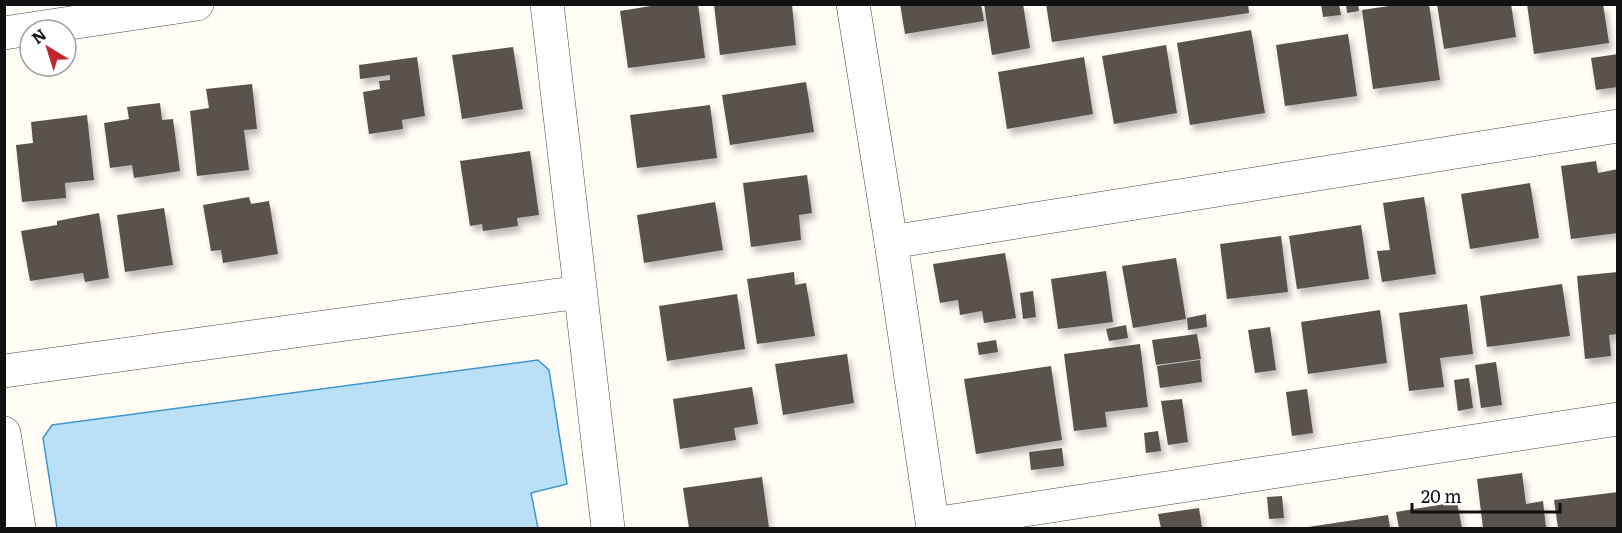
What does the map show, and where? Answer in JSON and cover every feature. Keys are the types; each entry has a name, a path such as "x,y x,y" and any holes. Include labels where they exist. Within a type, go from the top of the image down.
{"street":[{"path":"4,33 197,4"},
{"path":"547,4 608,528"},
{"path":"853,4 933,526 1617,419"},
{"path":"891,242 1617,126"},
{"path":"4,371 580,291"},
{"path":"4,433 19,528"}],"water":[{"path":"538,360 549,370 567,484 531,493 538,528 57,528 43,438 52,425"}],"building":[{"path":"663,4 698,4 705,58 628,68 620,11"},
{"path":"900,4 981,4 984,21 905,34"},
{"path":"984,4 1023,4 1030,48 992,55"},
{"path":"1046,4 1248,4 1249,13 1052,42"},
{"path":"1321,4 1339,4 1341,15 1323,17"},
{"path":"1346,4 1358,4 1359,11 1347,13"},
{"path":"1402,4 1429,4 1440,80 1373,89 1362,10"},
{"path":"1437,4 1511,4 1516,37 1444,49"},
{"path":"1527,4 1603,4 1609,43 1534,54"},
{"path":"714,5 792,5 796,45 720,55"},
{"path":"1251,30 1265,113 1190,125 1177,43"},
{"path":"1348,34 1357,96 1285,106 1276,45"},
{"path":"1166,45 1177,113 1114,124 1102,56"},
{"path":"513,47 523,109 462,119 452,55"},
{"path":"1618,54 1618,87 1596,90 1591,58"},
{"path":"417,57 425,116 402,120 403,129 369,134 363,92 380,89 379,81 390,80 390,75 360,79 359,65"},
{"path":"1084,57 1093,114 1007,129 998,72"},
{"path":"806,82 814,132 730,145 722,95"},
{"path":"252,84 257,129 244,130 249,170 197,176 190,111 209,108 206,89"},
{"path":"160,103 162,120 173,119 180,171 134,178 132,165 110,168 104,123 129,119 127,107"},
{"path":"710,105 717,158 637,168 630,115"},
{"path":"87,115 94,180 65,183 66,198 22,202 16,145 33,143 31,122"},
{"path":"530,151 539,215 517,218 518,226 483,231 482,224 470,226 460,161"},
{"path":"1596,161 1598,173 1618,169 1618,233 1571,239 1561,166"},
{"path":"807,175 812,213 799,215 801,240 751,247 743,183"},
{"path":"1530,183 1539,238 1470,249 1461,194"},
{"path":"249,197 251,204 269,201 278,254 223,263 221,250 211,251 203,205"},
{"path":"1424,197 1436,274 1382,282 1377,251 1390,250 1383,203"},
{"path":"715,202 723,250 644,263 637,215"},
{"path":"164,208 173,265 125,272 117,215"},
{"path":"99,213 109,278 85,282 83,273 30,281 21,231 57,225 57,221"},
{"path":"1361,225 1369,279 1297,289 1289,236"},
{"path":"1281,236 1288,292 1227,299 1220,244"},
{"path":"1005,253 1016,318 984,323 982,311 960,315 958,300 940,303 933,264"},
{"path":"1176,258 1186,319 1133,328 1122,266"},
{"path":"1106,271 1113,322 1058,329 1051,279"},
{"path":"794,272 795,285 806,283 815,336 757,344 747,279"},
{"path":"1618,272 1618,334 1609,335 1611,356 1585,359 1577,276"},
{"path":"1562,284 1570,336 1487,347 1480,296"},
{"path":"1033,291 1036,317 1023,319 1020,293"},
{"path":"737,294 745,349 667,361 659,306"},
{"path":"1467,304 1473,354 1440,358 1444,387 1409,391 1399,313"},
{"path":"1380,310 1387,363 1308,374 1301,322"},
{"path":"1206,314 1207,327 1188,330 1187,318"},
{"path":"1126,325 1128,338 1109,341 1106,329"},
{"path":"1270,327 1276,370 1255,373 1248,330"},
{"path":"1197,334 1201,359 1156,365 1152,340"},
{"path":"996,340 998,352 979,355 977,343"},
{"path":"1140,344 1148,407 1105,412 1107,427 1074,431 1064,354"},
{"path":"847,354 854,403 783,415 775,364"},
{"path":"1200,360 1202,382 1160,388 1157,366"},
{"path":"1496,362 1502,405 1481,408 1475,365"},
{"path":"1051,366 1062,440 976,454 964,379"},
{"path":"1469,378 1473,408 1458,411 1454,380"},
{"path":"752,387 758,424 734,428 736,440 680,449 673,399"},
{"path":"1307,389 1313,433 1292,436 1286,392"},
{"path":"1182,399 1188,442 1168,445 1161,401"},
{"path":"1158,431 1161,451 1146,453 1144,433"},
{"path":"1062,448 1064,466 1031,470 1029,452"},
{"path":"1522,473 1526,504 1543,501 1546,528 1483,528 1477,479"},
{"path":"762,477 769,528 689,528 683,488"},
{"path":"1618,492 1618,528 1558,528 1554,500"},
{"path":"1282,496 1284,518 1269,519 1267,497"},
{"path":"1457,502 1462,528 1399,528 1396,512"},
{"path":"1199,508 1202,528 1161,528 1158,514"},
{"path":"1388,515 1390,528 1308,528 1308,527"}]}
